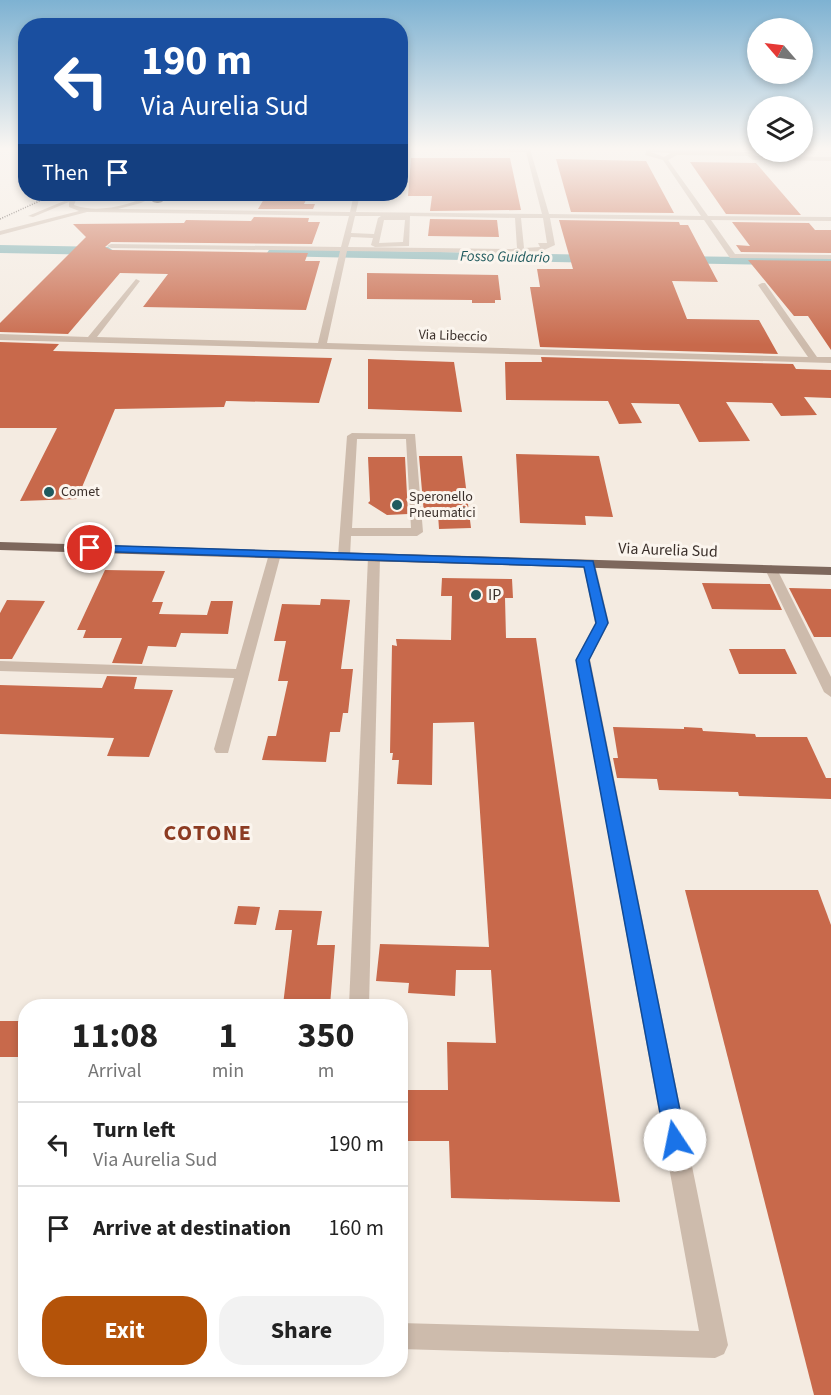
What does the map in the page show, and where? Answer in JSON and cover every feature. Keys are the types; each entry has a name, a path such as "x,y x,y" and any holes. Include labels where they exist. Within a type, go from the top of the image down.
{"main road":[{"name":"Via Aurelia Sud","path":"0,546 831,570"}],"street":[{"path":"0,232 38,214"},
{"path":"0,232 75,214"},
{"path":"322,346 352,214"},
{"path":"413,214 831,219"},
{"path":"702,214 733,256 831,257"},
{"path":"518,216 521,248"},
{"path":"406,244 408,218 381,218 375,245 542,249 551,245 546,216"},
{"path":"346,235 376,236"},
{"path":"111,246 343,253 521,248"},
{"path":"91,339 136,281"},
{"path":"762,285 815,360"},
{"name":"Via Libeccio","path":"0,338 831,360"},
{"path":"344,556 352,436 411,436 417,532 347,532"},
{"path":"222,749 275,554"},
{"path":"359,999 374,557"},
{"path":"408,1336 715,1345 583,660 602,623 589,564"},
{"path":"771,569 831,692"},
{"path":"0,666 243,674"}],"building":[{"path":"734,214 800,214 801,215"},
{"path":"254,217 309,218 308,222 320,222 312,244 111,242 105,247 111,250 308,253 305,261 320,261 306,310 143,307 168,274 120,273 68,334 0,332 0,323 86,237 73,224 184,223 186,220 251,221"},
{"path":"430,219 497,220 499,237 428,236"},
{"path":"559,220 679,222 680,225 688,225 718,282 672,281 687,319 759,320 778,354 540,347 530,287 540,287 537,269 573,269"},
{"path":"732,222 809,223 815,230 831,230 831,253 741,252 736,245 750,246"},
{"path":"748,260 831,261 831,350 808,316 794,316"},
{"path":"367,273 498,275 501,300 495,300 495,303 472,303 472,300 367,299"},
{"path":"0,342 59,344 53,351 332,358 319,403 226,401 224,407 115,409 77,499 20,501 57,428 0,428"},
{"path":"541,357 793,364 796,369 831,370 831,398 804,397 817,415 781,416 772,403 726,402 750,441 699,442 679,404 631,403 642,423 619,424 608,401 506,400 505,362 542,362"},
{"path":"368,359 454,362 462,412 368,409"},
{"path":"516,454 599,456 613,517 585,516 586,525 520,523"},
{"path":"419,456 462,456 471,528 439,529 438,514 424,514"},
{"path":"368,457 405,457 408,514 387,515 368,503 370,501"},
{"path":"105,570 165,571 152,602 163,602 159,614 207,615 211,601 233,601 228,634 181,633 176,647 148,646 142,664 112,663 122,638 83,638 86,630 77,630"},
{"path":"442,578 512,579 513,598 505,598 506,638 536,638 620,1202 451,1198 449,1141 408,1141 408,1090 448,1090 447,1042 496,1043 491,970 456,970 455,996 408,993 409,983 376,981 380,944 489,947 474,722 433,723 432,785 397,784 399,760 392,760 393,753 390,753 392,645 397,646 396,639 451,640 452,596 441,596"},
{"path":"702,583 770,584 782,610 712,609"},
{"path":"789,588 831,589 831,637 814,637"},
{"path":"321,599 350,600 341,669 353,669 348,713 343,713 340,732 330,732 326,762 262,760 268,736 276,736 288,681 278,681 286,641 274,641 282,604 320,605"},
{"path":"7,600 45,601 12,659 0,659 0,613"},
{"path":"729,649 785,649 797,674 739,674"},
{"path":"107,676 137,677 134,689 173,690 149,757 107,756 114,738 0,734 0,685 102,688"},
{"path":"613,727 684,729 684,727 702,728 703,731 755,734 756,737 807,737 826,778 831,778 831,799 739,796 738,792 659,790 657,779 617,778 613,758 618,758"},
{"path":"685,890 818,890 831,925 831,1395 814,1395"},
{"path":"238,906 260,907 256,925 234,924"},
{"path":"279,910 322,911 317,945 335,945 330,999 284,999 292,930 275,930"},
{"path":"0,1021 18,1021 18,1057 0,1057"}],"waterway":[{"name":"Fosso Guidario","path":"0,249 108,251"},
{"name":"Fosso Guidario","path":"273,253 603,259"},
{"name":"Fosso Guidario","path":"672,260 831,262"}],"railway":[{"path":"0,219 11,214"}],"place":[{"name":"Comet","path":"49,492"},
{"name":"Speronello Pneumatici","path":"397,505"},
{"name":"IP","path":"476,595"}],"district":[{"name":"COTONE","path":"208,833"}],"route":[{"path":"90,548 589,564 602,623 583,660 675,1140"}]}
